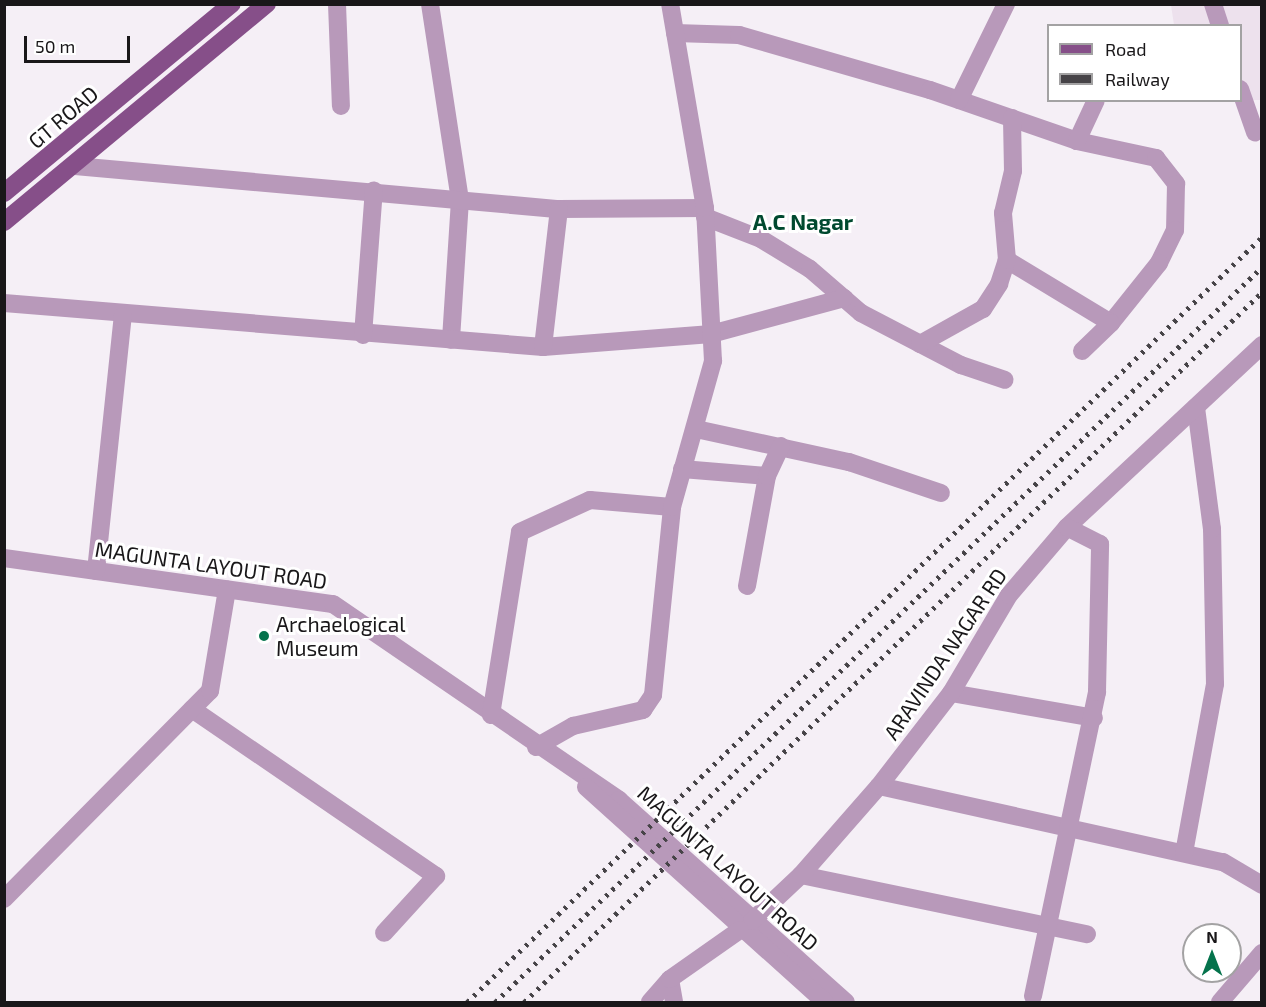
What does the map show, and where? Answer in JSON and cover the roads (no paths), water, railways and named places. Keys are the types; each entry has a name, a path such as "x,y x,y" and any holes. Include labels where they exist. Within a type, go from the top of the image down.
{"main road":[{"name":"GT ROAD","path":"4,193 232,4"},
{"path":"4,222 75,166 267,4"}],"street":[{"path":"338,4 341,106"},
{"path":"430,4 460,200 451,340"},
{"path":"536,747 573,726 633,714 648,704 655,685 672,507 696,429 713,361 705,212 670,4"},
{"path":"959,100 1006,4"},
{"path":"1213,4 1219,24"},
{"path":"675,33 739,35 959,100 1077,141 1156,158 1176,184 1175,230 1163,255 1111,322 1082,351"},
{"path":"1242,95 1255,132"},
{"path":"1077,141 1095,102"},
{"path":"920,344 983,309 1007,260 1003,213 1013,171 1012,118"},
{"path":"75,166 374,190 559,209 705,212 761,239 844,298 920,344 1005,380"},
{"path":"363,335 374,190"},
{"path":"543,347 559,209"},
{"path":"1007,260 1111,322"},
{"path":"4,303 123,316 543,347 711,334 844,298"},
{"path":"96,571 123,316"},
{"name":"ARAVINDA NAGAR RD","path":"650,1002 670,979 746,925 801,875 879,786 951,693 1009,595 1067,528 1196,407 1257,357"},
{"path":"1184,853 1215,684 1212,529 1196,407"},
{"path":"696,429 781,446 941,493"},
{"path":"747,586 767,476 781,446"},
{"path":"682,469 767,476"},
{"path":"491,715 520,532 590,500 672,507"},
{"path":"1033,996 1094,718 1100,544 1067,528"},
{"name":"MAGUNTA LAYOUT ROAD","path":"4,558 333,604 575,774 604,808 746,925 846,1002"},
{"path":"8,889 210,691 226,589"},
{"path":"951,693 1094,718"},
{"path":"192,709 436,876 384,933"},
{"path":"879,786 1223,862 1262,885"},
{"path":"801,875 1086,934"},
{"name":"MAGUNTA LAYOUT ROAD","path":"746,925 825,1002"},
{"path":"1220,1002 1262,952"},
{"path":"670,979 674,1002"}],"railway":[{"path":"467,1002 1262,237"},
{"path":"495,1002 1262,267"},
{"path":"524,1002 1262,292"}],"place":[{"name":"Archaelogical Museum","path":"264,636"}],"district":[{"name":"A.C Nagar","path":"803,222"}]}
